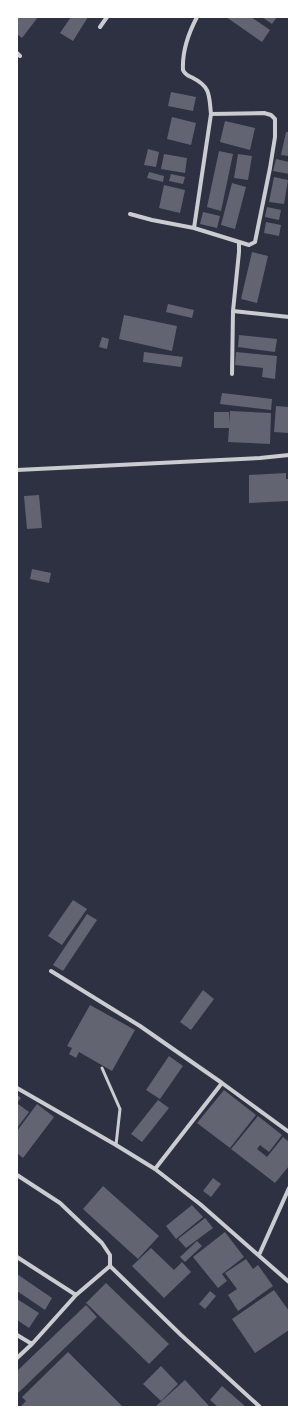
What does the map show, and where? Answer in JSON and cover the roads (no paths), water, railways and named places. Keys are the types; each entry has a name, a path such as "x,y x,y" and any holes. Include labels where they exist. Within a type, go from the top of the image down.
{"street":[{"path":"100,27 107,17"},
{"path":"194,228 211,114 209,95 206,86 185,74 183,70 186,44 190,31 197,17"},
{"path":"130,214 194,228 249,245 255,242 270,168 275,137 275,119 271,115 264,113 211,114"},
{"path":"232,374 234,311 239,242"},
{"path":"234,311 289,317"},
{"path":"17,470 260,458 289,455"},
{"path":"51,971 140,1026 289,1132"},
{"path":"155,1169 222,1083"},
{"path":"17,1088 155,1169 200,1204 289,1282"},
{"path":"17,1175 60,1203 96,1238 110,1255 110,1266 181,1335 260,1407"},
{"path":"259,1255 289,1188"},
{"path":"17,1257 76,1295"},
{"path":"17,1358 32,1344 76,1295 110,1266"},
{"path":"17,1335 32,1344"}],"lane":[{"path":"102,1068 120,1109 116,1145"}]}
